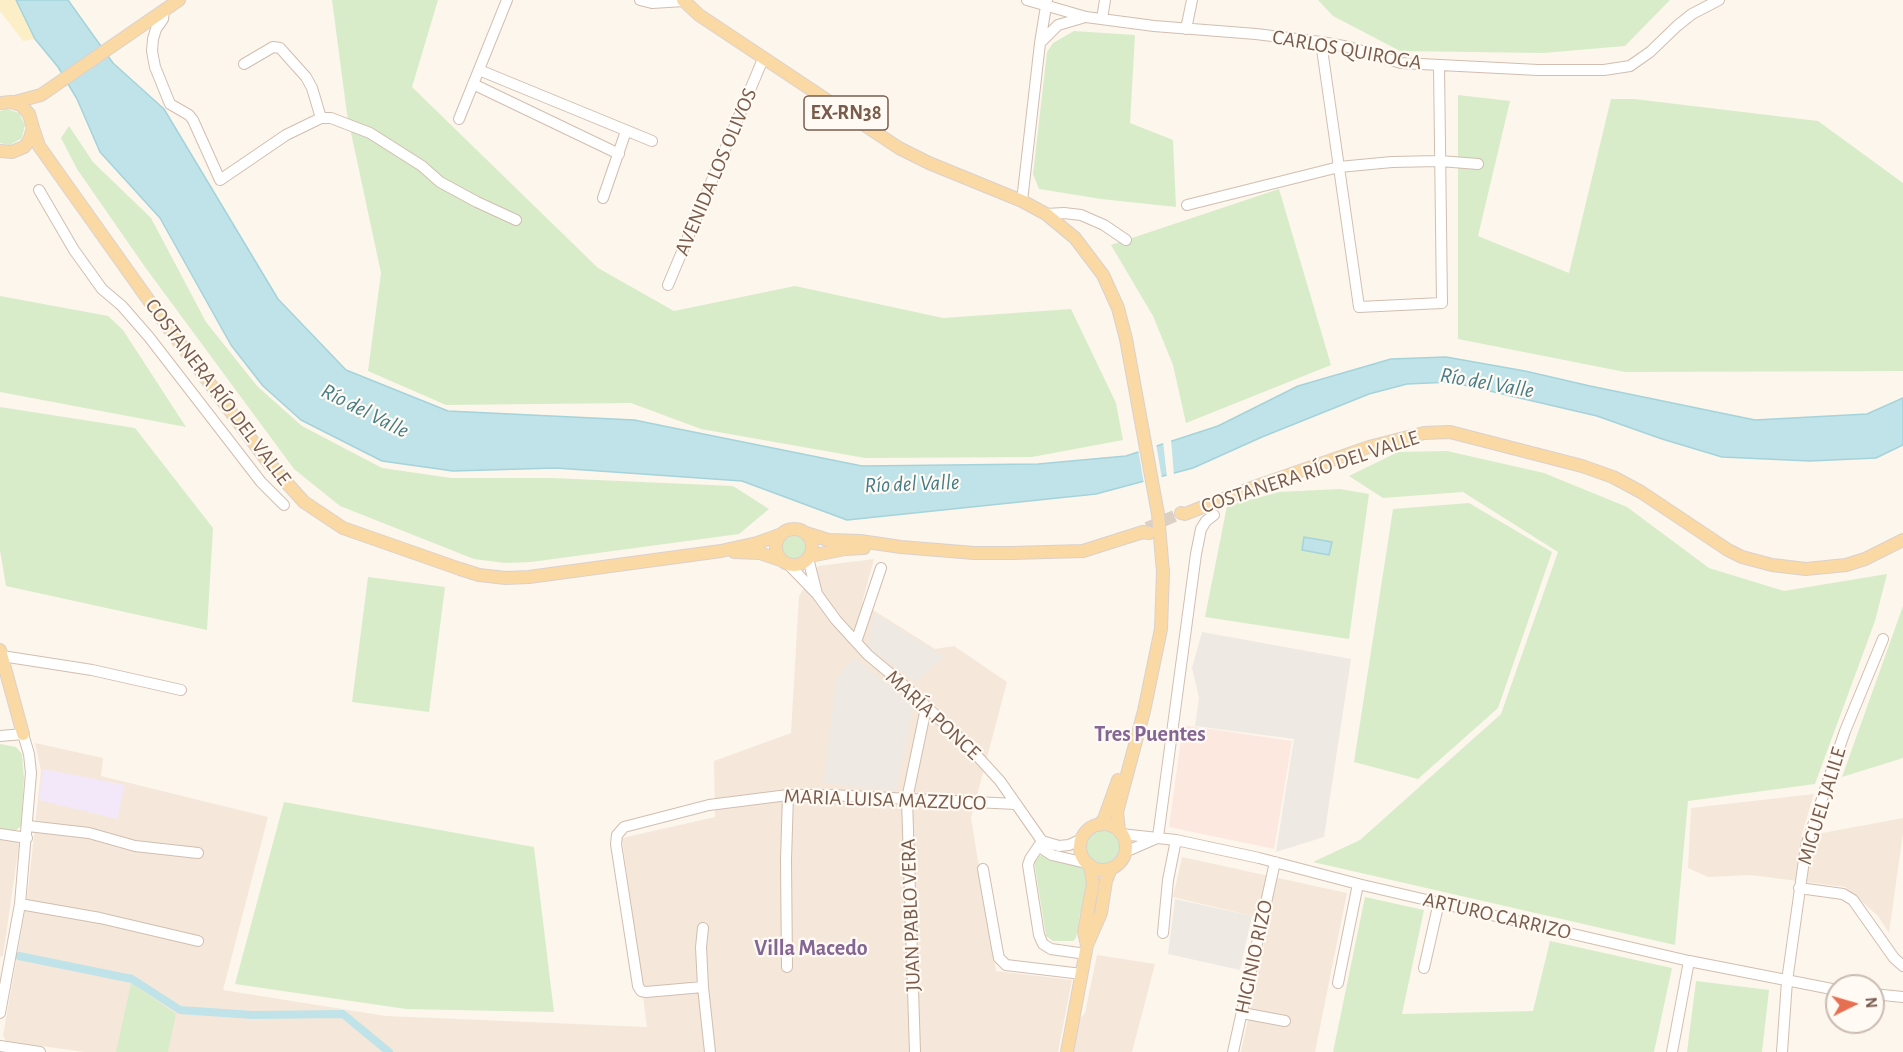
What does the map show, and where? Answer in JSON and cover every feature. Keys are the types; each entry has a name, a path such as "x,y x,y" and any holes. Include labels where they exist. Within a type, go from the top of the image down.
{"main road":[{"path":"6,152 29,141 36,103 41,95 179,0"},
{"name":"EX-RN38","path":"683,1 699,15 764,59 912,155 1022,201 1046,214 1061,225 1082,247 1103,275 1112,293 1126,339 1158,514 1162,556 1161,629 1144,711 1117,812 1125,852"},
{"path":"5,101 41,95"},
{"name":"COSTANERA RÍO DEL VALLE","path":"5,101 25,109 33,123 39,146 162,320 268,462 304,502 336,524 363,536 460,569 479,575 506,578 530,577 721,551 757,543 782,534"},
{"path":"6,152 37,152 49,159"},
{"name":"COSTANERA RÍO DEL VALLE","path":"1183,515 1254,487 1369,447 1424,433 1449,432 1582,466 1613,477 1641,492 1728,550 1772,566 1806,569 1846,565 1865,559 1903,540"},
{"path":"895,546 845,549 809,557 801,564 785,563 777,552 776,546 782,534 794,528 828,540 860,541 974,553 1063,553 1097,548 1146,531"},
{"path":"806,533 812,544 809,557"},
{"name":"COSTANERA RÍO DEL VALLE","path":"721,551 760,553 785,563"},
{"name":"EX-RN38","path":"1082,839 1086,832 1100,825 1108,810 1120,775 1161,598"},
{"path":"1,653 23,734"},
{"path":"1100,825 1113,827 1120,833"},
{"path":"1082,839 1080,851 1088,864 1093,883 1084,932 1087,950"},
{"path":"1066,1052 1087,950 1101,913 1106,881 1111,868 1121,860 1125,852"},
{"path":"1088,864 1098,869 1111,868"}],"street":[{"path":"459,119 507,0"},
{"path":"639,0 652,3 683,1"},
{"name":"CARLOS QUIROGA","path":"1028,0 1046,3 1086,18 1321,42 1349,47 1394,62 1515,70 1620,69 1639,61 1685,20 1719,0"},
{"path":"1102,20 1105,0"},
{"path":"1186,30 1192,0"},
{"path":"1022,201 1046,3"},
{"path":"164,10 163,19 153,39 152,51 155,67 170,104 193,120 220,180 286,135 321,118 331,118 370,134 422,166 440,182 516,220"},
{"path":"1040,43 1058,25 1086,18"},
{"path":"1321,42 1359,307 1442,303 1439,66"},
{"path":"244,64 273,47 279,48 306,77 312,88 321,118"},
{"name":"AVENIDA LOS OLIVOS","path":"668,285 764,59"},
{"path":"479,70 652,141"},
{"path":"473,84 619,154"},
{"path":"603,198 626,131"},
{"path":"1187,205 1339,167 1392,162 1440,161 1478,164"},
{"path":"39,190 74,250 102,289 122,306 149,337 261,482 284,505"},
{"path":"1046,214 1081,215 1104,225 1126,240"},
{"path":"1125,852 1158,837 1196,554 1201,529 1214,515"},
{"name":"MARÍA PONCE","path":"809,557 817,594"},
{"name":"MARÍA PONCE","path":"785,563 817,594 856,642 984,763 1000,781 1042,841 1044,850 1052,855 1088,864"},
{"path":"856,642 881,568"},
{"name":"MIGUEL JALILE","path":"1782,1052 1787,981 1806,846 1845,731 1883,639"},
{"path":"1,653 180,690"},
{"name":"JUAN PABLO VERA","path":"915,1052 907,799 926,708"},
{"path":"0,736 23,734 29,754 31,773 20,904 4,966 0,1013"},
{"path":"787,967 788,795"},
{"name":"MARIA LUISA MAZZUCO","path":"703,987 641,991 638,986 616,844 617,835 624,827 709,805 788,795 1016,804"},
{"path":"28,826 89,833 135,846 198,853"},
{"name":"ARTURO CARRIZO","path":"1120,833 1176,840 1689,961 1825,988"},
{"path":"0,834 27,838"},
{"path":"1082,839 1069,845 1059,846 1042,841 1028,865 1039,935 1043,944 1051,949 1087,950"},
{"path":"1163,933 1168,880 1176,840"},
{"name":"HIGINIO RIZO","path":"1233,1052 1275,862"},
{"path":"983,869 999,958 1006,965 1082,974"},
{"path":"1338,983 1358,884"},
{"path":"1799,888 1844,894 1853,900 1894,958 1903,966"},
{"path":"1424,968 1439,902"},
{"path":"20,904 100,918 198,941"},
{"path":"703,928 701,948 703,987 710,1052"},
{"path":"1672,1052 1689,961"},
{"path":"1885,995 1903,997"},
{"path":"1242,1013 1285,1021"},
{"path":"0,1046 40,1052"}],"shaded area":[{"path":"874,559 862,603 935,649 954,646 1007,682 971,818 996,971 1072,980 1058,1052 84,1052 6,1041 3,1036 27,899 41,771 35,743 103,758 101,776 268,817 223,990 386,1016 647,1027 622,838 715,817 714,761 791,733 799,596 818,566"},
{"path":"875,613 944,657 916,682 868,647"},
{"path":"1202,632 1351,659 1324,837 1276,852 1294,739 1195,726 1199,698 1192,668"},
{"path":"854,658 900,694 913,709 896,791 824,783 836,678"},
{"path":"1183,725 1292,741 1274,849 1169,827"},
{"path":"43,769 125,785 117,819 39,800"},
{"path":"1814,794 1801,837 1903,818 1903,833 1889,933 1878,916 1845,887 1750,875 1708,877 1688,868 1691,808"},
{"path":"0,838 17,841 19,845 3,956 0,957"},
{"path":"1182,857 1347,893 1315,1052 1241,1052 1269,920 1173,897"},
{"path":"1175,899 1252,916 1240,970 1168,954"},
{"path":"1097,955 1155,964 1132,1052 1073,1052 1080,1018 1085,1013"}],"green space":[{"path":"332,0 438,0 412,87 598,268 674,311 795,286 943,318 1071,309 1116,403 1123,440 1032,457 865,458 701,429 631,403 446,405 368,371 381,273 347,114"},
{"path":"1318,0 1670,0 1625,46 1543,53 1400,51 1333,16"},
{"path":"1074,31 1135,35 1130,123 1173,140 1176,207 1101,199 1039,189 1033,174 1047,52 1053,43"},
{"path":"1458,95 1510,101 1478,236 1569,273 1611,99 1634,99 1818,121 1903,183 1903,371 1625,372 1458,339"},
{"path":"7,109 19,113 25,125 22,138 10,145 0,143 0,111"},
{"path":"69,126 93,162 151,218 206,322 257,386 302,426 382,468 451,478 552,478 733,486 769,509 739,534 531,562 505,563 474,559 340,506 294,469 145,267 77,169 61,138"},
{"path":"1279,189 1331,365 1186,423 1173,365 1153,316 1111,245"},
{"path":"0,296 108,316 123,330 186,427 0,392"},
{"path":"0,407 135,428 213,528 207,630 6,586 0,550"},
{"path":"1447,451 1544,473 1627,507 1709,568 1784,591 1887,574 1875,621 1815,784 1688,801 1675,945 1313,862 1360,840 1501,714 1558,552 1463,492 1383,498 1349,476 1398,452"},
{"path":"1340,489 1369,494 1349,639 1205,617 1227,506 1279,492"},
{"path":"1469,503 1552,552 1498,708 1418,779 1354,762 1393,509"},
{"path":"794,532 805,536 809,547 805,558 794,562 783,558 779,547 783,536"},
{"path":"368,577 445,587 429,712 352,702"},
{"path":"1903,606 1903,758 1842,777"},
{"path":"0,744 16,747 22,754 24,778 21,826 13,833 0,830"},
{"path":"284,802 534,847 554,1012 406,1009 235,984"},
{"path":"1103,830 1115,835 1120,847 1115,859 1103,864 1091,859 1086,847 1091,835"},
{"path":"1043,855 1082,865 1090,876 1086,907 1080,914 1076,938 1073,941 1053,941 1046,936 1035,867 1035,861"},
{"path":"1365,897 1424,910 1402,1014 1533,1011 1550,941 1672,968 1654,1052 1333,1052"},
{"path":"1696,981 1769,990 1762,1052 1687,1052"},
{"path":"131,983 176,1014 168,1052 116,1052"}],"sand":[{"path":"0,0 16,0 35,39 23,41 0,11"}],"water":[{"name":"Río del Valle","path":"16,0 68,0 113,63 164,109 278,299 346,370 448,411 634,420 862,466 1038,464 1126,456 1218,426 1298,386 1391,359 1446,357 1525,371 1755,420 1867,414 1903,398 1903,445 1876,458 1810,461 1722,457 1597,416 1451,382 1407,384 1369,394 1262,437 1193,468 1096,494 847,520 742,481 556,468 453,471 382,461 301,420 263,386 231,345 160,218 100,152 77,99 58,67 35,39"},
{"path":"1304,537 1332,542 1329,555 1302,550"}],"pier":[{"path":"1171,439 1174,476 1167,478 1163,441"},
{"path":"1156,443 1162,479 1144,484 1138,449"}],"waterway":[{"path":"19,956 132,979 180,1010 253,1015 343,1014 389,1052"}],"tunnel":[{"path":"1147,528 1181,513"}],"district":[{"name":"Tres Puentes","path":"1150,734"},
{"name":"Villa Macedo","path":"811,948"}]}
